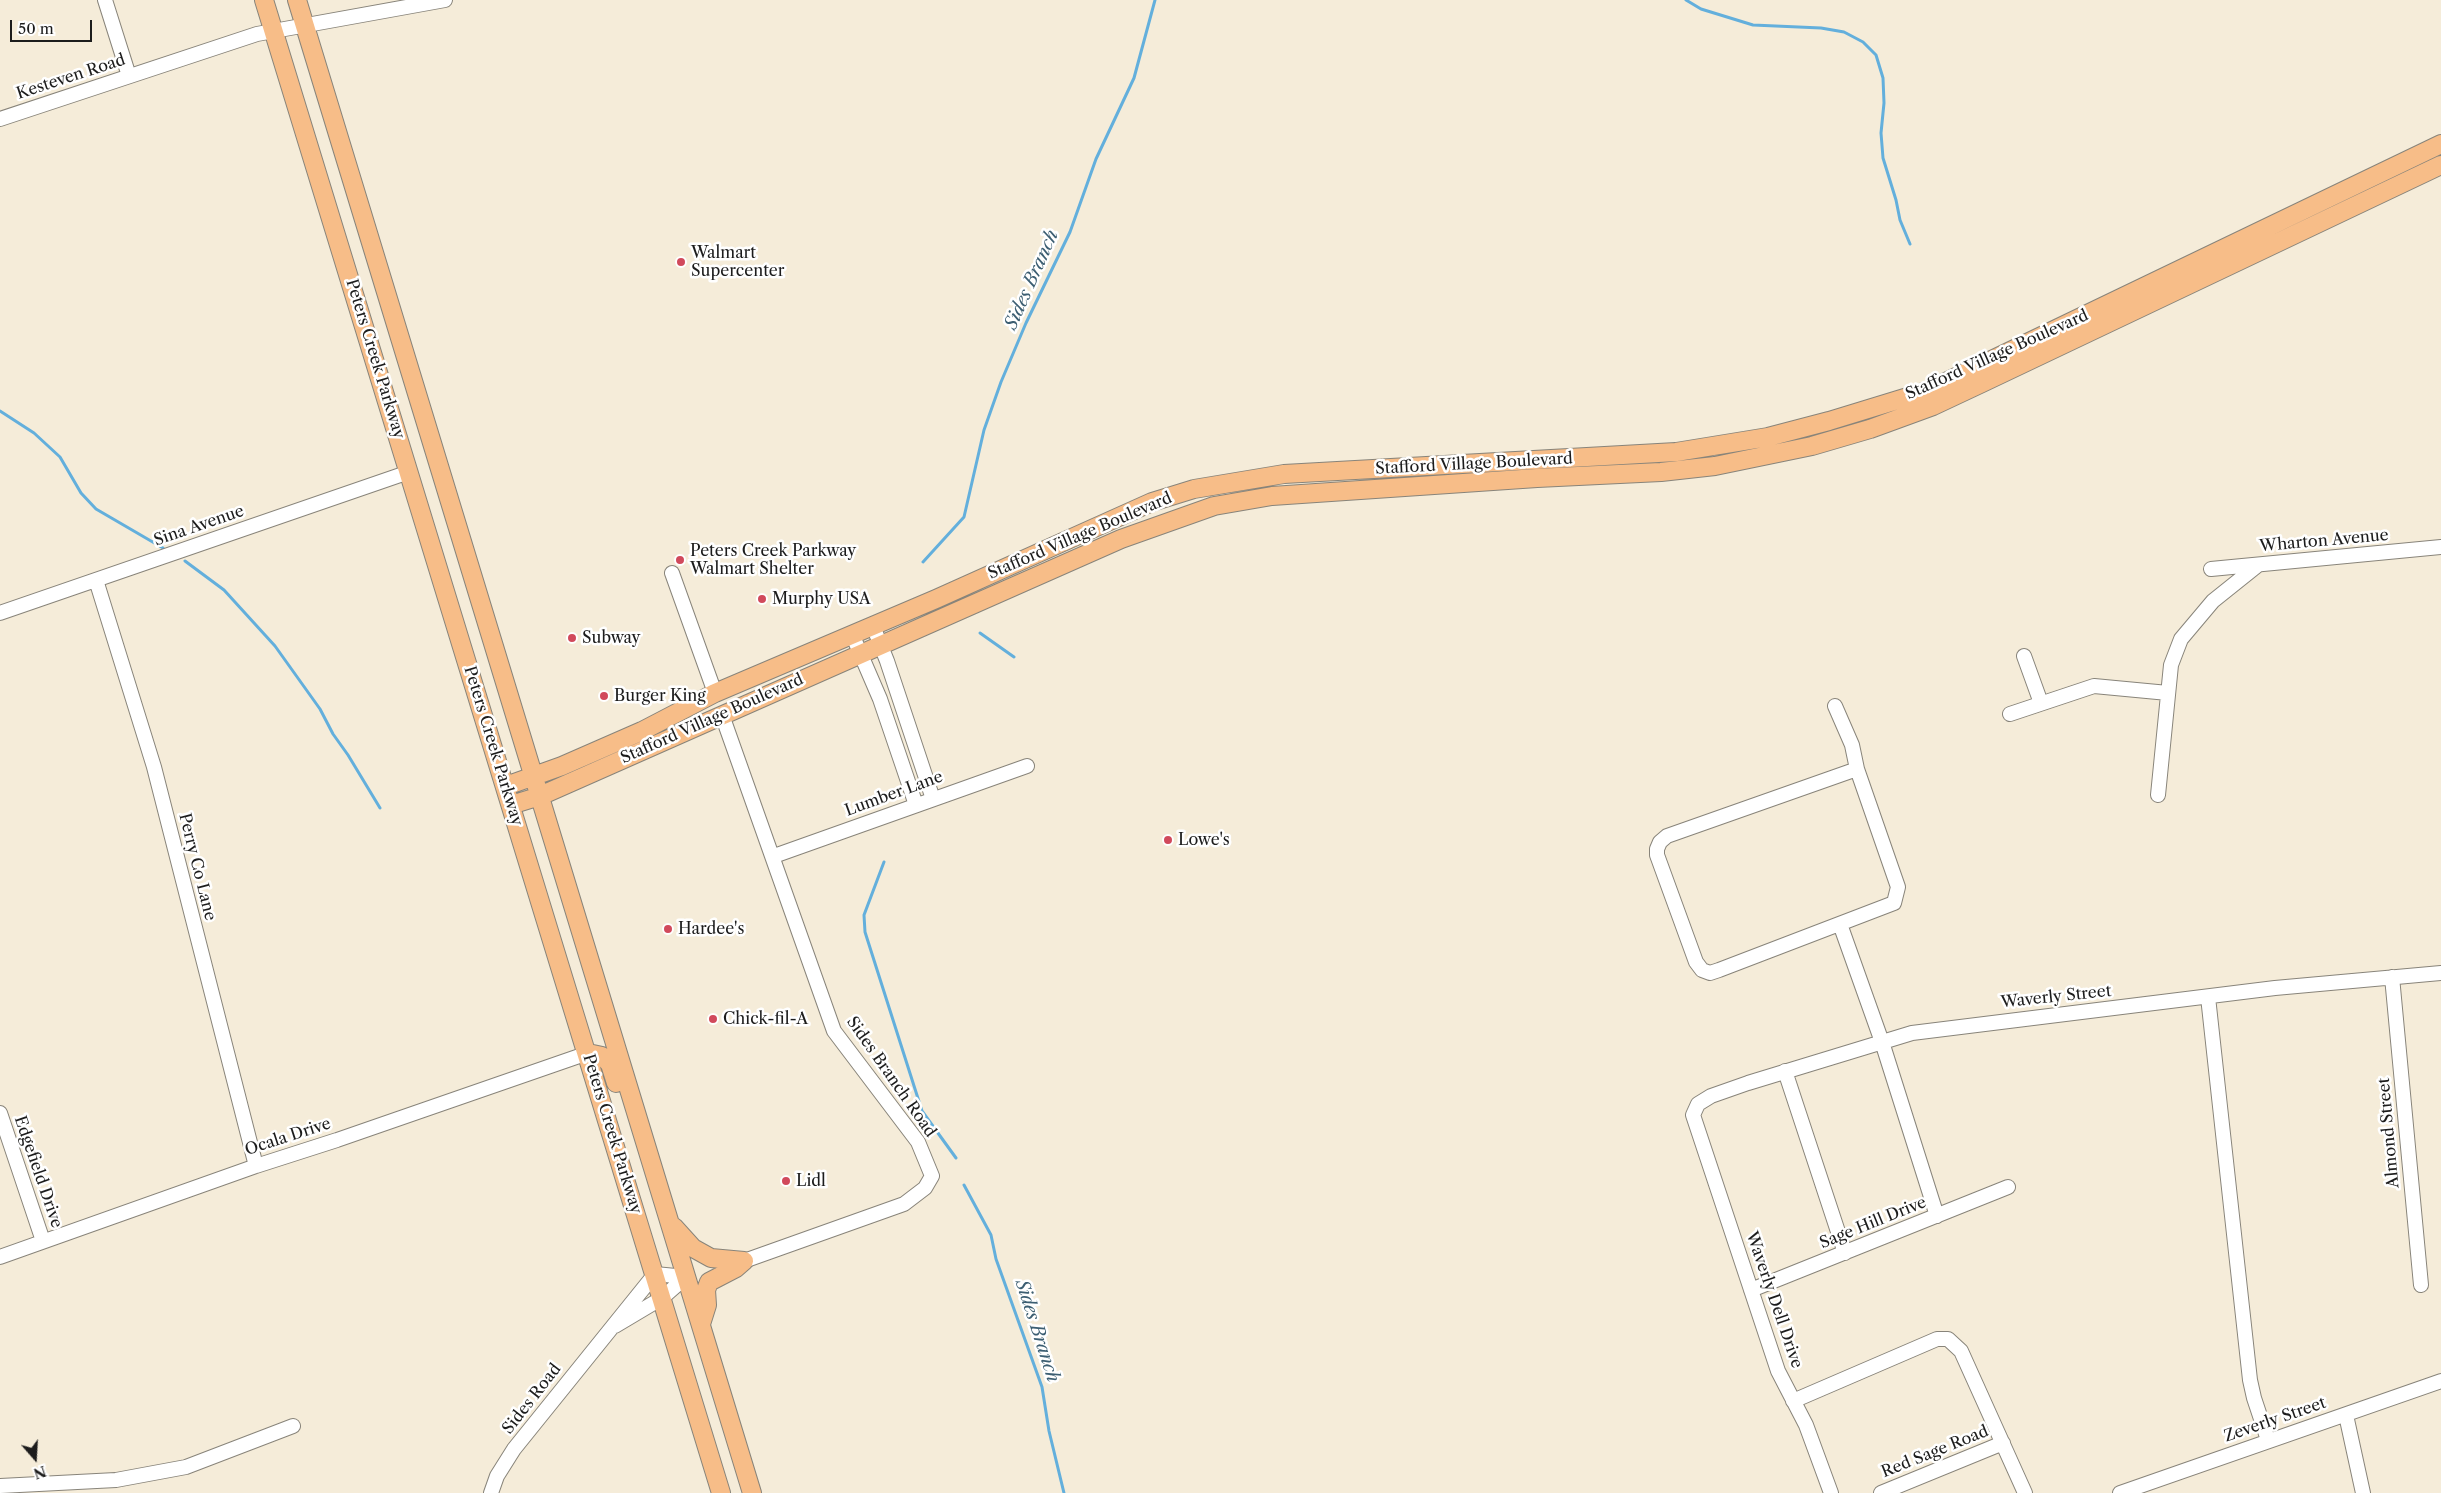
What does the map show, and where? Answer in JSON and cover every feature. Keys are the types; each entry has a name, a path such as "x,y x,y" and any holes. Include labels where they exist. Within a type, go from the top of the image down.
{"main road":[{"name":"Peters Creek Parkway","path":"264,0 588,1053 721,1493"},
{"name":"Peters Creek Parkway","path":"297,0 752,1493"},
{"name":"Stafford Village Boulevard","path":"506,786 642,731 715,693 873,626 1152,502 1219,484 1284,474 1676,452 1768,437 1838,419 1927,391 2441,144"},
{"name":"Stafford Village Boulevard","path":"511,805 540,796 1121,539 1214,506 1272,496 1537,478 1643,474 1715,466 1812,446 1870,429 1933,406 2441,164"},
{"path":"588,1053 602,1056 610,1064 633,1138 654,1170"},
{"path":"670,1222 693,1248 712,1258 744,1261"},
{"path":"701,1324 707,1305 706,1290 709,1282 736,1268 744,1261"}],"street":[{"path":"104,0 129,76"},
{"name":"Kesteven Road","path":"0,119 226,43 274,30 410,4 446,0"},
{"name":"Sina Avenue","path":"0,613 409,472"},
{"name":"Wharton Avenue","path":"2211,569 2441,547"},
{"path":"2158,795 2171,665 2186,633 2213,602 2258,564"},
{"path":"672,573 715,693"},
{"name":"Perry Co Lane","path":"96,580 154,767 256,1166"},
{"path":"873,626 933,798"},
{"path":"852,634 890,729 916,805"},
{"path":"2024,656 2041,703"},
{"path":"2010,714 2094,686 2168,693"},
{"path":"1835,706 1852,745 1857,769 1898,887 1894,903 1719,970 1710,973 1702,970 1696,962 1657,855 1657,848 1667,836 1857,769"},
{"name":"Sides Branch Road","path":"722,715 774,856 834,1031 918,1142 932,1176 925,1188 904,1204 744,1261"},
{"path":"890,729 908,723"},
{"name":"Lumber Lane","path":"774,856 1027,766"},
{"path":"1840,924 1882,1042 1937,1216"},
{"name":"Waverly Street","path":"1693,1115 1698,1104 1711,1096 1785,1071 1912,1033 1962,1025 2208,997 2441,973"},
{"name":"Almond Street","path":"2392,977 2421,1285"},
{"path":"2208,997 2250,1380 2268,1440"},
{"name":"Ocala Drive","path":"0,1257 256,1166 588,1053"},
{"path":"1785,1071 1845,1253"},
{"name":"Edgefield Drive","path":"0,1113 43,1241"},
{"name":"Waverly Dell Drive","path":"1693,1115 1778,1370 1806,1425 1831,1493"},
{"name":"Sage Hill Drive","path":"1751,1290 2008,1187"},
{"path":"655,1274 686,1277"},
{"name":"Sides Road","path":"491,1493 498,1476 514,1449 655,1274"},
{"name":"Sides Road","path":"608,1331 662,1298 686,1277"},
{"path":"1793,1400 1937,1339 1948,1339 1961,1351 2025,1493"},
{"name":"Zeverly Street","path":"2120,1493 2441,1381"},
{"path":"2346,1415 2363,1493"},
{"path":"0,1486 116,1480 186,1467 293,1426"},
{"name":"Red Sage Road","path":"1881,1493 2003,1443"}],"waterway":[{"name":"Sides Branch","path":"923,562 964,517 984,430 1001,382 1026,323 1070,232 1096,159 1134,78 1155,0"},
{"path":"1686,0 1701,9 1753,25 1821,28 1844,32 1863,42 1876,55 1883,78 1884,103 1881,133 1883,158 1900,220 1910,244"},
{"path":"0,411 34,433 60,457 81,493 96,509 163,548"},
{"path":"185,561 224,590 275,646 320,709 333,734 380,808"},
{"name":"Sides Branch","path":"980,633 1014,657"},
{"name":"Sides Branch","path":"884,862 864,915 865,932 922,1111 956,1158"},
{"name":"Sides Branch","path":"964,1185 991,1235 996,1259 1042,1387 1049,1431 1064,1493"}],"place":[{"name":"Walmart Supercenter","path":"681,262"},
{"name":"Peters Creek Parkway Walmart Shelter","path":"680,560"},
{"name":"Murphy USA","path":"762,599"},
{"name":"Subway","path":"572,638"},
{"name":"Burger King","path":"604,696"},
{"name":"Lowe's","path":"1168,840"},
{"name":"Hardee's","path":"668,929"},
{"name":"Chick-fil-A","path":"713,1019"},
{"name":"Lidl","path":"786,1181"}]}
